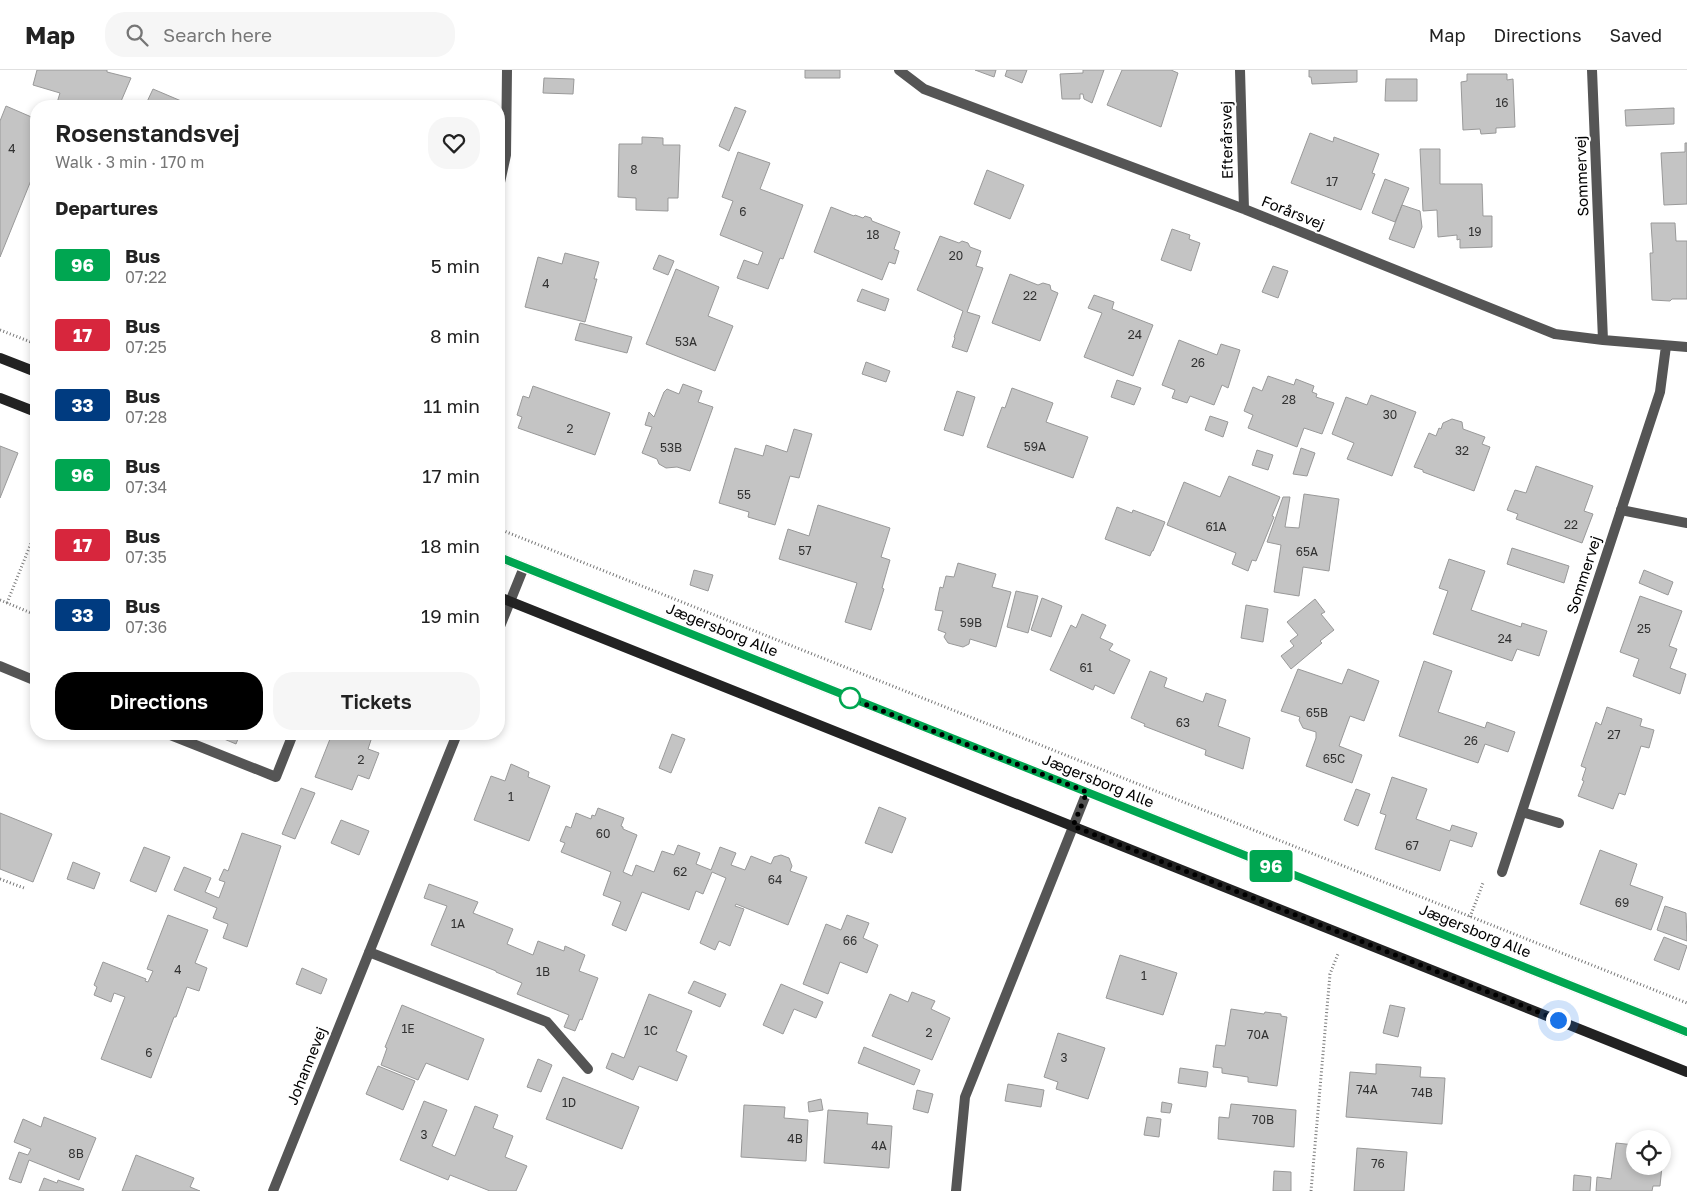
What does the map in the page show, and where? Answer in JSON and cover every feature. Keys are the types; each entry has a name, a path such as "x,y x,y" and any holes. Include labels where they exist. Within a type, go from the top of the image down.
{"street":[{"path":"505,160 507,70"},
{"name":"Forårsvej","path":"899,70 924,89 1244,209 1555,334 1687,347"},
{"name":"Efterårsvej","path":"1240,70 1244,209"},
{"name":"Sommervej","path":"1592,70 1603,340"},
{"name":"Sommervej","path":"1502,872 1660,392 1666,346"},
{"path":"0,358 30,370"},
{"path":"0,398 30,410"},
{"path":"1621,510 1687,523"},
{"name":"Jægersborg Alle","path":"505,559 1687,1032"},
{"path":"505,614 524,567"},
{"path":"505,600 1687,1072"},
{"path":"0,666 30,678"},
{"path":"183,740 276,777 291,740"},
{"name":"Johannevej","path":"273,1191 455,740"},
{"path":"956,1191 965,1097 1087,792"},
{"path":"1522,812 1559,823"},
{"path":"369,952 547,1022 588,1069"}],"path":[{"path":"0,330 30,342"},
{"path":"505,530 1687,1004"},
{"path":"7,603 30,546"},
{"path":"0,600 30,613"},
{"path":"1470,917 1490,867 1502,872"},
{"path":"0,879 24,888"},
{"path":"1311,1191 1330,974 1346,935"}],"building":[{"path":"37,70 107,70 107,72 131,78 122,100 58,100 60,93 33,85"},
{"path":"805,70 840,70 840,78 805,78"},
{"path":"975,70 996,70 994,77"},
{"path":"1007,70 1027,70 1022,83 1005,76"},
{"path":"1083,70 1104,70 1092,103 1084,99 1083,94 1080,94 1080,99 1062,99 1060,74 1083,73"},
{"path":"1122,70 1171,70 1178,73 1161,127 1107,105"},
{"path":"1309,70 1357,70 1357,82 1312,84"},
{"path":"1467,74 1507,74 1507,80 1513,79 1515,127 1496,128 1496,133 1481,134 1480,129 1463,130 1461,82 1467,81"},
{"path":"544,78 574,79 573,94 543,93"},
{"path":"1386,79 1417,79 1417,101 1385,101"},
{"path":"153,89 179,100 148,100"},
{"path":"6,106 30,116 30,183 0,257 0,121"},
{"path":"735,107 746,111 729,151 719,146"},
{"path":"1674,108 1674,124 1626,126 1625,110"},
{"path":"1310,133 1333,142 1334,137 1379,154 1372,173 1375,174 1361,210 1291,183"},
{"path":"642,137 663,138 663,145 680,145 678,198 668,198 668,211 636,210 636,198 618,197 619,144 642,144"},
{"path":"1685,143 1687,143 1687,204 1664,205 1661,153 1685,152"},
{"path":"1420,149 1440,149 1440,184 1482,184 1483,216 1492,216 1492,247 1460,248 1460,239 1457,240 1457,235 1438,237 1437,210 1423,211"},
{"path":"738,152 770,163 760,189 803,205 783,259 780,258 768,289 737,278 744,260 758,265 763,252 720,235 733,201 722,197"},
{"path":"987,170 1024,185 1010,219 974,204"},
{"path":"1385,179 1409,188 1395,222 1372,213"},
{"path":"1402,205 1420,211 1422,227 1414,248 1389,239"},
{"path":"831,207 854,216 871,218 872,221 900,232 894,249 899,251 895,264 889,262 882,280 814,252"},
{"path":"1651,223 1675,223 1676,241 1687,241 1687,299 1672,299 1670,301 1652,300 1650,253 1653,253"},
{"path":"1172,229 1190,235 1189,239 1200,243 1191,271 1161,260"},
{"path":"940,236 959,243 962,241 968,243 970,247 981,251 976,266 983,268 967,312 980,316 967,352 952,347 963,311 917,290"},
{"path":"565,253 599,262 594,279 597,279 585,322 525,307 538,257 562,264"},
{"path":"659,255 674,261 668,275 653,269"},
{"path":"1273,266 1288,271 1278,298 1262,292"},
{"path":"676,269 719,287 708,316 733,326 715,371 646,344"},
{"path":"1010,274 1038,285 1043,283 1050,285 1051,290 1058,293 1040,341 992,323"},
{"path":"862,289 889,299 885,311 857,301"},
{"path":"1094,295 1114,302 1112,309 1153,325 1133,376 1084,357 1102,313 1088,308"},
{"path":"580,323 632,337 627,353 575,340"},
{"path":"1179,340 1217,355 1221,344 1240,350 1228,388 1222,385 1214,405 1190,396 1187,403 1172,398 1175,390 1162,385"},
{"path":"866,362 890,371 886,382 862,374"},
{"path":"1268,376 1294,385 1296,379 1314,386 1312,392 1317,394 1316,397 1334,403 1322,434 1304,428 1297,447 1248,428 1253,415 1244,411 1253,387 1262,391"},
{"path":"1117,380 1141,388 1134,405 1111,397"},
{"path":"683,384 702,391 698,402 713,407 690,471 677,467 666,468 659,464 657,459 642,453 652,427 645,425 649,412 654,417 664,392 667,389 679,394"},
{"path":"533,386 610,413 595,455 518,428 522,417 517,415 523,396 529,398"},
{"path":"1012,388 1053,403 1046,422 1088,437 1073,478 987,447 1002,407 1005,408"},
{"path":"957,391 975,397 963,436 944,430"},
{"path":"1371,395 1416,412 1392,476 1347,459 1354,443 1332,434 1346,397 1367,405"},
{"path":"1210,416 1228,422 1223,437 1205,430"},
{"path":"1452,419 1462,422 1463,429 1485,437 1482,444 1490,447 1474,491 1414,467 1429,433 1436,436 1443,423"},
{"path":"794,429 812,434 799,478 790,476 775,525 748,517 749,512 719,503 735,448 763,456 766,445 787,452"},
{"path":"0,446 18,453 0,498"},
{"path":"1301,448 1315,453 1307,476 1293,474"},
{"path":"1257,450 1273,455 1268,470 1252,465"},
{"path":"1536,466 1593,486 1584,511 1593,514 1582,543 1516,519 1518,514 1507,510 1515,490 1526,493"},
{"path":"1229,476 1280,497 1256,561 1252,560 1248,571 1232,564 1236,553 1167,525 1184,482 1220,497"},
{"path":"1304,494 1339,499 1329,571 1303,567 1299,596 1274,592 1281,545 1267,542 1283,497 1290,497 1285,527 1299,528"},
{"path":"818,505 890,528 881,557 890,560 882,588 884,589 871,630 845,622 857,583 779,559 788,529 809,536"},
{"path":"1117,507 1132,513 1133,510 1165,522 1150,556 1105,539"},
{"path":"1512,548 1569,566 1564,583 1507,564"},
{"path":"1449,559 1485,571 1471,610 1521,627 1522,623 1547,631 1539,656 1517,649 1512,661 1433,634 1448,591 1439,588"},
{"path":"958,563 996,574 992,587 1011,592 996,647 970,639 969,644 963,647 948,643 944,637 946,633 938,630 943,611 935,610 940,587 943,588 946,576 954,577"},
{"path":"694,570 713,575 708,591 690,585"},
{"path":"1644,570 1673,582 1668,595 1639,583"},
{"path":"1016,591 1038,596 1028,633 1007,627"},
{"path":"1640,596 1682,611 1669,646 1677,649 1670,668 1686,674 1680,694 1633,676 1639,659 1620,652"},
{"path":"1042,598 1062,606 1051,637 1031,630"},
{"path":"1315,599 1325,612 1321,614 1334,630 1320,641 1322,643 1291,669 1281,656 1294,646 1290,641 1298,635 1287,622"},
{"path":"1246,605 1268,609 1263,642 1241,638"},
{"path":"1082,614 1106,625 1100,638 1113,644 1109,650 1130,660 1114,694 1095,685 1093,690 1050,670 1071,625 1076,628"},
{"path":"1424,661 1452,671 1438,712 1485,728 1487,722 1515,732 1508,752 1485,744 1478,763 1399,736"},
{"path":"1298,669 1342,684 1348,669 1379,681 1364,721 1350,716 1339,746 1362,755 1352,783 1306,766 1316,738 1316,732 1303,728 1299,720 1300,717 1281,711"},
{"path":"1150,671 1167,678 1164,687 1203,702 1206,693 1226,700 1218,726 1250,738 1243,769 1205,755 1206,750 1144,726 1145,724 1131,718"},
{"path":"1607,707 1642,719 1640,726 1654,730 1649,748 1641,746 1625,795 1619,793 1613,809 1578,796 1584,781 1582,780 1586,768 1581,766 1596,722 1601,725"},
{"path":"672,734 685,739 671,773 659,768"},
{"path":"226,740 238,740 236,744"},
{"path":"330,740 371,740 368,749 379,753 369,779 358,775 352,790 315,777"},
{"path":"511,764 529,772 528,777 550,786 529,841 474,820 491,776 505,781"},
{"path":"1392,777 1427,789 1416,819 1450,831 1452,825 1477,833 1472,847 1450,840 1440,871 1375,849 1386,815 1380,813"},
{"path":"301,788 315,793 295,839 282,834"},
{"path":"1356,789 1370,794 1358,826 1344,820"},
{"path":"879,807 906,818 892,853 865,843"},
{"path":"598,808 624,818 621,826 623,829 637,835 623,872 632,876 636,865 654,872 662,851 674,855 678,845 700,853 696,864 711,870 720,847 736,853 731,865 745,870 751,856 771,864 774,857 781,855 789,858 792,866 790,871 807,877 788,925 736,904 735,906 744,909 730,946 719,941 715,950 700,943 726,878 712,872 703,894 696,891 689,910 642,892 626,931 612,925 621,902 603,895 611,872 561,852 565,843 560,841 566,826 571,828 576,813 591,819 592,815 595,816"},
{"path":"0,813 52,834 33,882 0,869"},
{"path":"341,820 369,831 359,855 331,843"},
{"path":"242,833 281,846 247,947 223,938 228,924 213,918 217,908 174,890 184,867 211,878 205,892 219,898 225,882 219,880 224,869 228,871"},
{"path":"144,847 170,857 156,892 130,881"},
{"path":"1600,850 1637,864 1630,885 1663,897 1651,930 1580,904"},
{"path":"73,862 100,873 94,889 67,879"},
{"path":"429,884 478,902 473,913 513,929 507,944 533,955 538,941 564,951 565,946 585,955 579,971 598,978 582,1020 580,1019 575,1031 564,1027 569,1015 517,994 522,983 431,945 447,906 424,898"},
{"path":"1665,906 1686,913 1687,941 1657,930"},
{"path":"168,915 208,930 195,963 207,968 199,991 187,987 151,1078 101,1059 125,997 114,993 111,1002 94,995 97,987 94,985 103,962 146,979 145,981 148,982 153,971 147,969"},
{"path":"847,915 869,923 863,938 878,945 867,973 840,962 828,994 803,984 826,924 841,930"},
{"path":"1664,937 1687,946 1679,970 1654,960"},
{"path":"1120,955 1177,973 1163,1015 1106,998"},
{"path":"302,968 327,979 321,994 296,984"},
{"path":"694,981 726,994 720,1007 688,993"},
{"path":"781,984 823,1002 816,1018 794,1009 783,1034 763,1025"},
{"path":"912,992 935,1001 931,1009 950,1018 932,1060 872,1036 890,994 908,1002"},
{"path":"649,994 692,1011 676,1051 687,1056 677,1081 639,1066 633,1080 606,1068 612,1053 624,1058"},
{"path":"402,1005 484,1039 468,1080 426,1063 418,1080 381,1065 387,1048 385,1047"},
{"path":"1390,1005 1405,1008 1398,1037 1383,1033"},
{"path":"1231,1009 1264,1014 1265,1012 1281,1014 1281,1016 1287,1017 1277,1086 1248,1082 1248,1077 1222,1073 1222,1068 1213,1067 1216,1045 1225,1046"},
{"path":"1058,1033 1105,1048 1088,1099 1056,1089 1058,1082 1044,1077"},
{"path":"864,1047 920,1070 914,1085 858,1063"},
{"path":"538,1059 552,1065 541,1092 527,1087"},
{"path":"1376,1064 1421,1067 1420,1077 1445,1078 1442,1124 1346,1117 1350,1072 1376,1074"},
{"path":"378,1066 415,1081 403,1110 366,1094"},
{"path":"1180,1068 1208,1072 1206,1087 1178,1083"},
{"path":"563,1077 639,1107 622,1149 546,1119"},
{"path":"1008,1084 1044,1090 1041,1107 1005,1101"},
{"path":"917,1090 933,1094 928,1113 913,1109"},
{"path":"821,1099 823,1110 809,1112 808,1102"},
{"path":"424,1101 447,1110 432,1146 455,1156 475,1106 498,1115 493,1128 513,1136 505,1157 527,1166 516,1191 490,1191 450,1175 448,1180 400,1160"},
{"path":"1162,1102 1172,1104 1170,1113 1161,1112"},
{"path":"1231,1104 1296,1110 1294,1147 1218,1139 1219,1117 1229,1118"},
{"path":"744,1105 785,1107 784,1118 808,1120 806,1161 741,1157"},
{"path":"828,1110 868,1113 867,1124 892,1126 889,1168 824,1163"},
{"path":"44,1117 96,1138 79,1180 29,1160 21,1183 9,1179 19,1152 28,1155 31,1149 14,1142 23,1119 41,1127"},
{"path":"1147,1117 1161,1119 1159,1137 1144,1135"},
{"path":"1616,1143 1626,1144 1626,1175 1661,1175 1660,1186 1653,1186 1652,1191 1596,1191 1597,1177 1611,1179"},
{"path":"1357,1148 1407,1152 1404,1191 1354,1191"},
{"path":"136,1155 194,1178 190,1187 200,1191 122,1191"},
{"path":"1274,1171 1291,1172 1291,1191 1273,1191"},
{"path":"1574,1175 1591,1177 1590,1191 1573,1191"},
{"path":"44,1178 57,1183 58,1180 84,1189 83,1191 39,1191"}],"bus line":[{"name":"96","path":"505,559 1687,1032"}],"route":[{"path":"850,698 1087,792 1073,826 1558,1020"}]}
